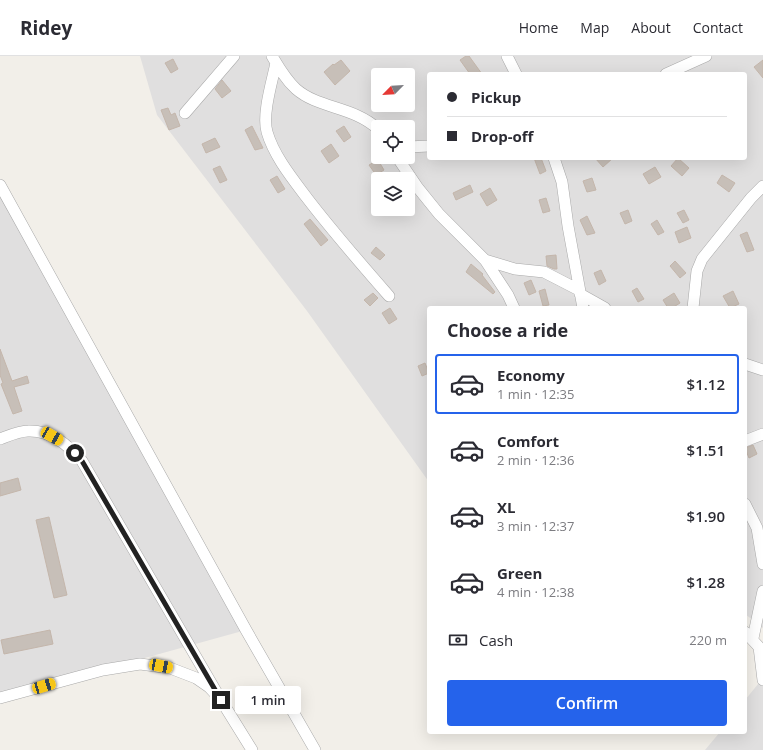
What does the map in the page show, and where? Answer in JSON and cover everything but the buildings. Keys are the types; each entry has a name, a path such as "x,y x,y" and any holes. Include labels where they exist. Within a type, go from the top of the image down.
{"street":[{"path":"185,113 234,56"},
{"path":"507,56 515,72"},
{"path":"670,72 706,56"},
{"path":"274,60 286,78 300,92 317,101 364,118 371,124"},
{"path":"274,60 266,122 267,132 276,152 288,173 331,229 389,296"},
{"path":"415,147 427,146"},
{"path":"555,160 562,182 583,306"},
{"path":"402,164 418,188 439,214 485,260 508,295 513,306"},
{"path":"0,185 246,630 315,750"},
{"path":"693,306 697,271 702,259 751,198 763,186"},
{"path":"485,260 515,269 544,272 602,306"},
{"path":"747,365 763,370"},
{"path":"0,438 28,431 52,436 67,444 82,461 221,700 252,750"},
{"path":"747,440 763,434"},
{"path":"747,508 757,528 763,564"},
{"path":"763,591 749,635 759,647 763,680"},
{"path":"0,698 103,670 140,664 170,668 182,672 209,687 221,700"}],"shaded area":[{"path":"140,56 763,56 763,628 747,616 747,306 427,306 427,479 307,311 157,115"},
{"path":"0,185 246,630 0,698"},
{"path":"763,678 763,750 705,750 718,734 747,734 747,698"}],"route":[{"path":"75,453 82,461 221,700"}]}
